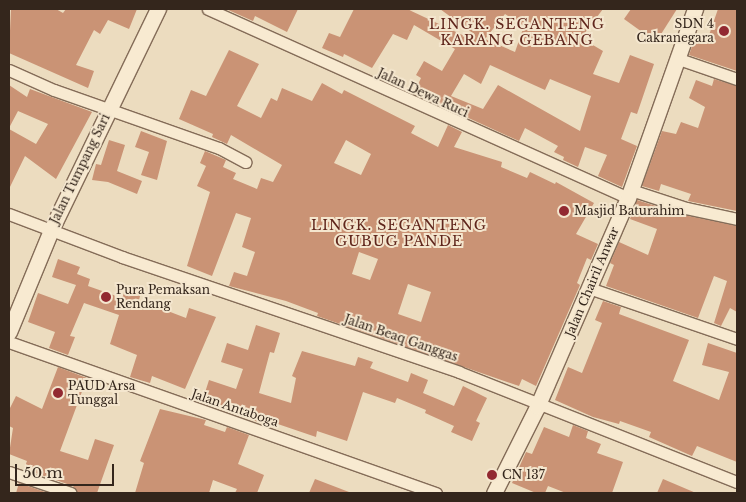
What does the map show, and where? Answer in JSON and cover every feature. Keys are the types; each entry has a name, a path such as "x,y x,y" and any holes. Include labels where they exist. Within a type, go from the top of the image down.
{"street":[{"name":"Jalan Tumpang Sari","path":"9,332 51,230 158,9"},
{"name":"Jalan Dewa Ruci","path":"208,9 630,194 737,219"},
{"name":"Jalan Chairil Anwar","path":"494,493 538,404 630,194 694,9"},
{"path":"676,58 737,80"},
{"path":"9,70 109,109 219,148 245,162"},
{"name":"Jalan Beaq Ganggas","path":"9,214 122,257 408,354 737,482"},
{"path":"590,288 737,338"},
{"name":"Jalan Antaboga","path":"9,342 436,493"},
{"path":"9,472 71,493"}],"building":[{"path":"11,9 56,9 63,13 66,9 137,9 129,29 108,20 100,34 94,30 76,65 94,71 88,88 9,53"},
{"path":"226,9 298,9 287,32 255,16 253,21"},
{"path":"354,9 407,9 471,39 474,34 440,9 603,9 581,38 603,51 593,74 619,83 630,55 654,64 637,114 631,112 621,139 637,146 622,187 598,176 607,155 585,147 578,167 563,160 564,157 554,152 558,146 525,128 519,141 414,93 421,78 416,75 424,61 442,71 455,49 414,25 407,40 393,34 372,68 344,54 343,57 322,48 329,33 340,37","holes":["505,14 524,26 515,52 485,39","490,65 545,90 550,79 591,96 580,131 498,85 483,109 451,96 464,74 481,84"]},
{"path":"631,9 677,9 656,42 624,19"},
{"path":"718,9 737,9 737,71 689,55 695,38 707,41"},
{"path":"229,50 259,64 237,106 261,118 271,98 277,101 282,88 312,101 322,83 342,94 344,90 415,126 411,133 438,147 448,125 462,132 454,147 502,162 501,167 527,178 530,172 555,184 556,182 594,203 576,234 598,244 591,260 587,258 577,283 580,285 536,386 522,379 519,386 317,316 318,313 286,301 229,286 234,272 247,276 255,252 242,247 251,218 236,213 212,276 187,266 210,192 197,186 206,166 200,163 205,151 226,160 223,167 236,173 233,179 257,189 261,178 273,182 282,165 231,135 227,144 212,137 213,134 179,119 191,90 206,96","holes":["346,140 371,154 361,175 334,163","359,252 378,259 370,280 352,274","408,284 431,292 421,322 398,314"]},
{"path":"714,79 737,86 737,211 688,201 691,194 661,184 659,191 642,186 662,131 676,134 681,122 698,128 705,107 689,98 696,80 712,86"},
{"path":"9,85 27,97 30,89 92,112 56,179 25,156 9,189 9,129 36,144 48,124 18,111 9,128"},
{"path":"141,131 167,141 157,180 141,175 149,152 135,147"},
{"path":"109,140 125,145 117,171 142,181 137,194 108,182 92,180 96,164 101,165"},
{"path":"637,200 684,215 737,226 737,312 730,308 721,326 714,323 727,281 714,276 698,318 606,286 614,265 610,263 619,242 648,255 657,229 630,219"},
{"path":"58,259 80,267 77,274 90,279 88,286 122,298 125,291 140,296 139,300 186,318 189,308 216,317 185,389 152,376 150,383 130,377 137,355 110,344 119,315 84,303 70,336 75,337 68,355 49,348 55,332 28,322 38,293 68,304 76,285 52,277"},
{"path":"603,301 621,307 619,314 689,340 673,381 719,400 729,372 702,365 708,343 737,353 737,462 697,446 692,456 649,437 651,432 620,421 619,424 593,417 555,400 568,367 582,373 602,323 595,320"},
{"path":"256,325 280,333 274,353 270,352 259,393 291,403 296,378 292,376 302,351 355,366 358,357 373,362 370,368 408,382 411,373 428,380 423,393 454,406 463,386 487,398 476,421 480,423 472,441 451,432 454,426 425,413 426,410 397,398 395,403 363,392 347,441 317,431 316,437 269,421 267,425 202,402 209,380 236,389 243,369 221,362 227,343 248,350"},
{"path":"58,367 87,378 60,451 88,460 95,439 114,445 97,493 78,493 73,486 24,469 27,461 9,454 13,428 9,426 9,410 16,396 42,409"},
{"path":"160,409 206,420 204,425 225,432 227,427 249,435 238,464 264,475 257,493 235,493 237,489 213,480 209,493 135,493 144,463 140,461"},
{"path":"573,425 588,431 586,438 601,444 597,453 623,462 612,493 566,493 548,486 545,493 536,493 512,483 526,452 532,454 544,427 569,437"},
{"path":"315,479 349,492 309,493"},
{"path":"663,479 696,493 657,493"},
{"path":"19,483 48,493 16,493"}],"place":[{"name":"SDN 4 Cakranegara","path":"724,31"},
{"name":"Masjid Baturahim","path":"564,211"},
{"name":"Pura Pemaksan Rendang","path":"106,297"},
{"name":"PAUD Arsa Tunggal","path":"58,393"},
{"name":"CN 137","path":"492,475"}],"district":[{"name":"LINGK. SEGANTENG KARANG GEBANG","path":"517,32"},
{"name":"LINGK. SEGANTENG GUBUG PANDE","path":"399,234"}]}
